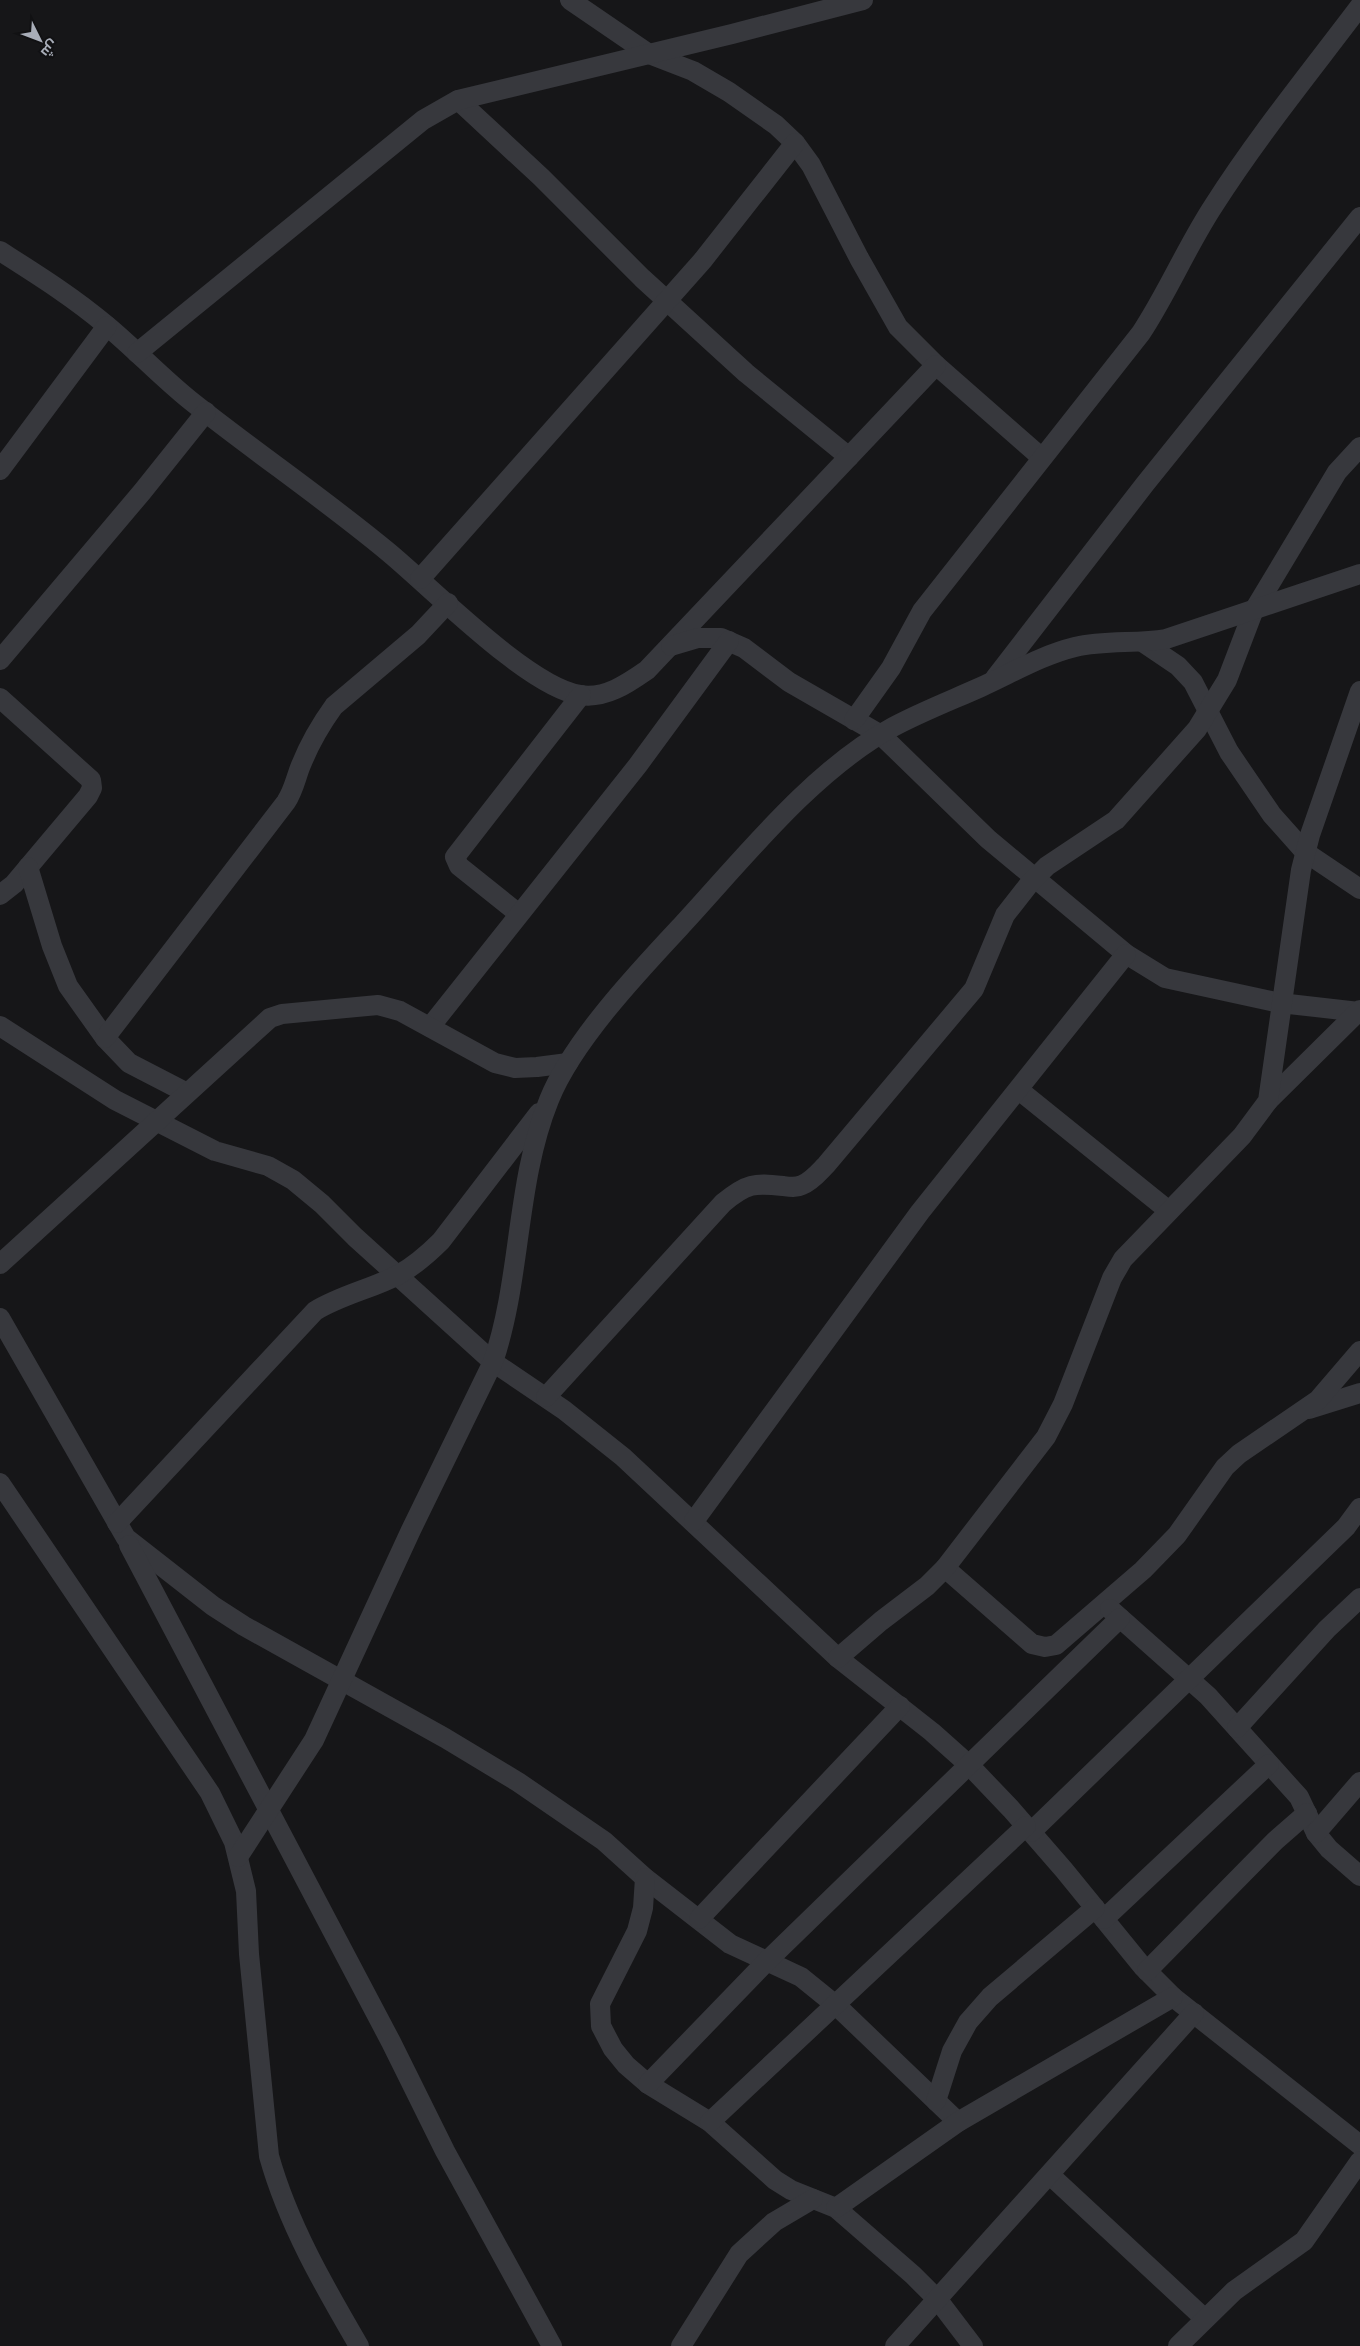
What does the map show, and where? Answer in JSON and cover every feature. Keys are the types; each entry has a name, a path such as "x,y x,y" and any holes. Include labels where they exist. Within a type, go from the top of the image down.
{"street":[{"path":"570,0 649,54 692,71 729,92 776,125 795,143 811,165 859,258 898,326 936,365 1042,458"},
{"path":"137,353 423,120 458,100 863,0"},
{"path":"854,720 892,668 922,611 1141,333 1155,311 1186,250 1215,203 1360,6"},
{"path":"458,100 541,177 667,300 746,372 849,457"},
{"path":"420,579 703,260 795,143"},
{"path":"993,682 1145,484 1360,217"},
{"path":"0,251 67,295 107,326 206,412 329,504 510,657 547,681 581,695 602,694 624,686 646,670 936,365"},
{"path":"0,470 107,326"},
{"path":"0,660 142,492 206,412"},
{"path":"546,1397 723,1202 737,1191 756,1184 801,1186 812,1179 826,1165 974,989 1005,915 1035,878 1047,866 1116,820 1197,729 1227,680 1253,612 1337,472 1360,447"},
{"path":"121,1531 315,1311 334,1300 397,1275 424,1258 441,1241 549,1099 568,1063 598,1022 661,947 790,810 825,777 893,727 1057,652 1077,647 1144,643 1166,639 1253,612 1360,574"},
{"path":"105,1038 286,802 292,793 301,764 324,719 334,706 418,635 448,603"},
{"path":"669,646 698,638 720,638 729,641 744,648 789,682 881,735 988,839 1126,954 1165,978 1280,1003 1360,1011"},
{"path":"430,1027 638,765 729,641"},
{"path":"1144,643 1178,666 1188,676 1210,710 1229,752 1272,815 1305,852 1360,889"},
{"path":"1268,1101 1280,1003 1305,852 1360,691"},
{"path":"519,914 459,866 455,857 581,695"},
{"path":"0,698 91,780 92,788 88,796 14,884 0,895"},
{"path":"28,867 52,946 68,986 105,1038 129,1063 188,1093"},
{"path":"694,1521 902,1236 1020,1090 1126,954"},
{"path":"0,1264 270,1018 282,1014 378,1005 400,1011 495,1063 515,1068 537,1068 568,1063"},
{"path":"838,1658 881,1621 927,1586 945,1568 1046,1437 1063,1404 1122,1259 1242,1136 1268,1101 1360,1011"},
{"path":"0,1026 115,1100 156,1122 215,1151 268,1166 293,1180 322,1204 493,1362 546,1397 623,1456 838,1658 900,1706 969,1765 1029,1829 1147,1971 1174,1997 1360,2145"},
{"path":"1020,1090 1169,1211"},
{"path":"238,1857 314,1740 493,1362 502,1335 516,1256 519,1220 536,1140 549,1099"},
{"path":"0,1318 121,1531 391,2042 444,2151 552,2346"},
{"path":"945,1568 1032,1644 1045,1647 1056,1645 1105,1604 1178,1536 1225,1467 1240,1454 1318,1400 1360,1351"},
{"path":"1306,1410 1360,1393"},
{"path":"0,1483 210,1793 234,1842 246,1891 249,1954 269,2156 278,2189 314,2267 359,2346"},
{"path":"710,2122 835,2004 1029,1829 1190,1680 1346,1527 1360,1508"},
{"path":"121,1531 213,1606 244,1626 342,1680 518,1782 604,1841 645,1878 730,1944 801,1977 835,2004 958,2122"},
{"path":"1237,1728 1327,1630 1360,1598"},
{"path":"1105,1604 1208,1696 1299,1797 1316,1833 1329,1849 1360,1876"},
{"path":"648,2084 767,1960 1120,1618"},
{"path":"699,1919 900,1706"},
{"path":"936,2102 952,2051 968,2022 990,1997 1099,1913 1269,1764"},
{"path":"1316,1833 1360,1782"},
{"path":"1147,1971 1275,1841 1307,1813"},
{"path":"645,1878 643,1908 637,1931 600,2004 601,2026 613,2049 626,2065 648,2084 710,2122 776,2180 791,2190 836,2208 913,2275 938,2300 973,2346"},
{"path":"836,2208 958,2122 1174,1997"},
{"path":"895,2346 1050,2176 1194,2013"},
{"path":"1178,2346 1234,2292 1304,2241 1360,2161"},
{"path":"1050,2176 1205,2320"},
{"path":"681,2346 739,2254 774,2222 813,2199"}]}
